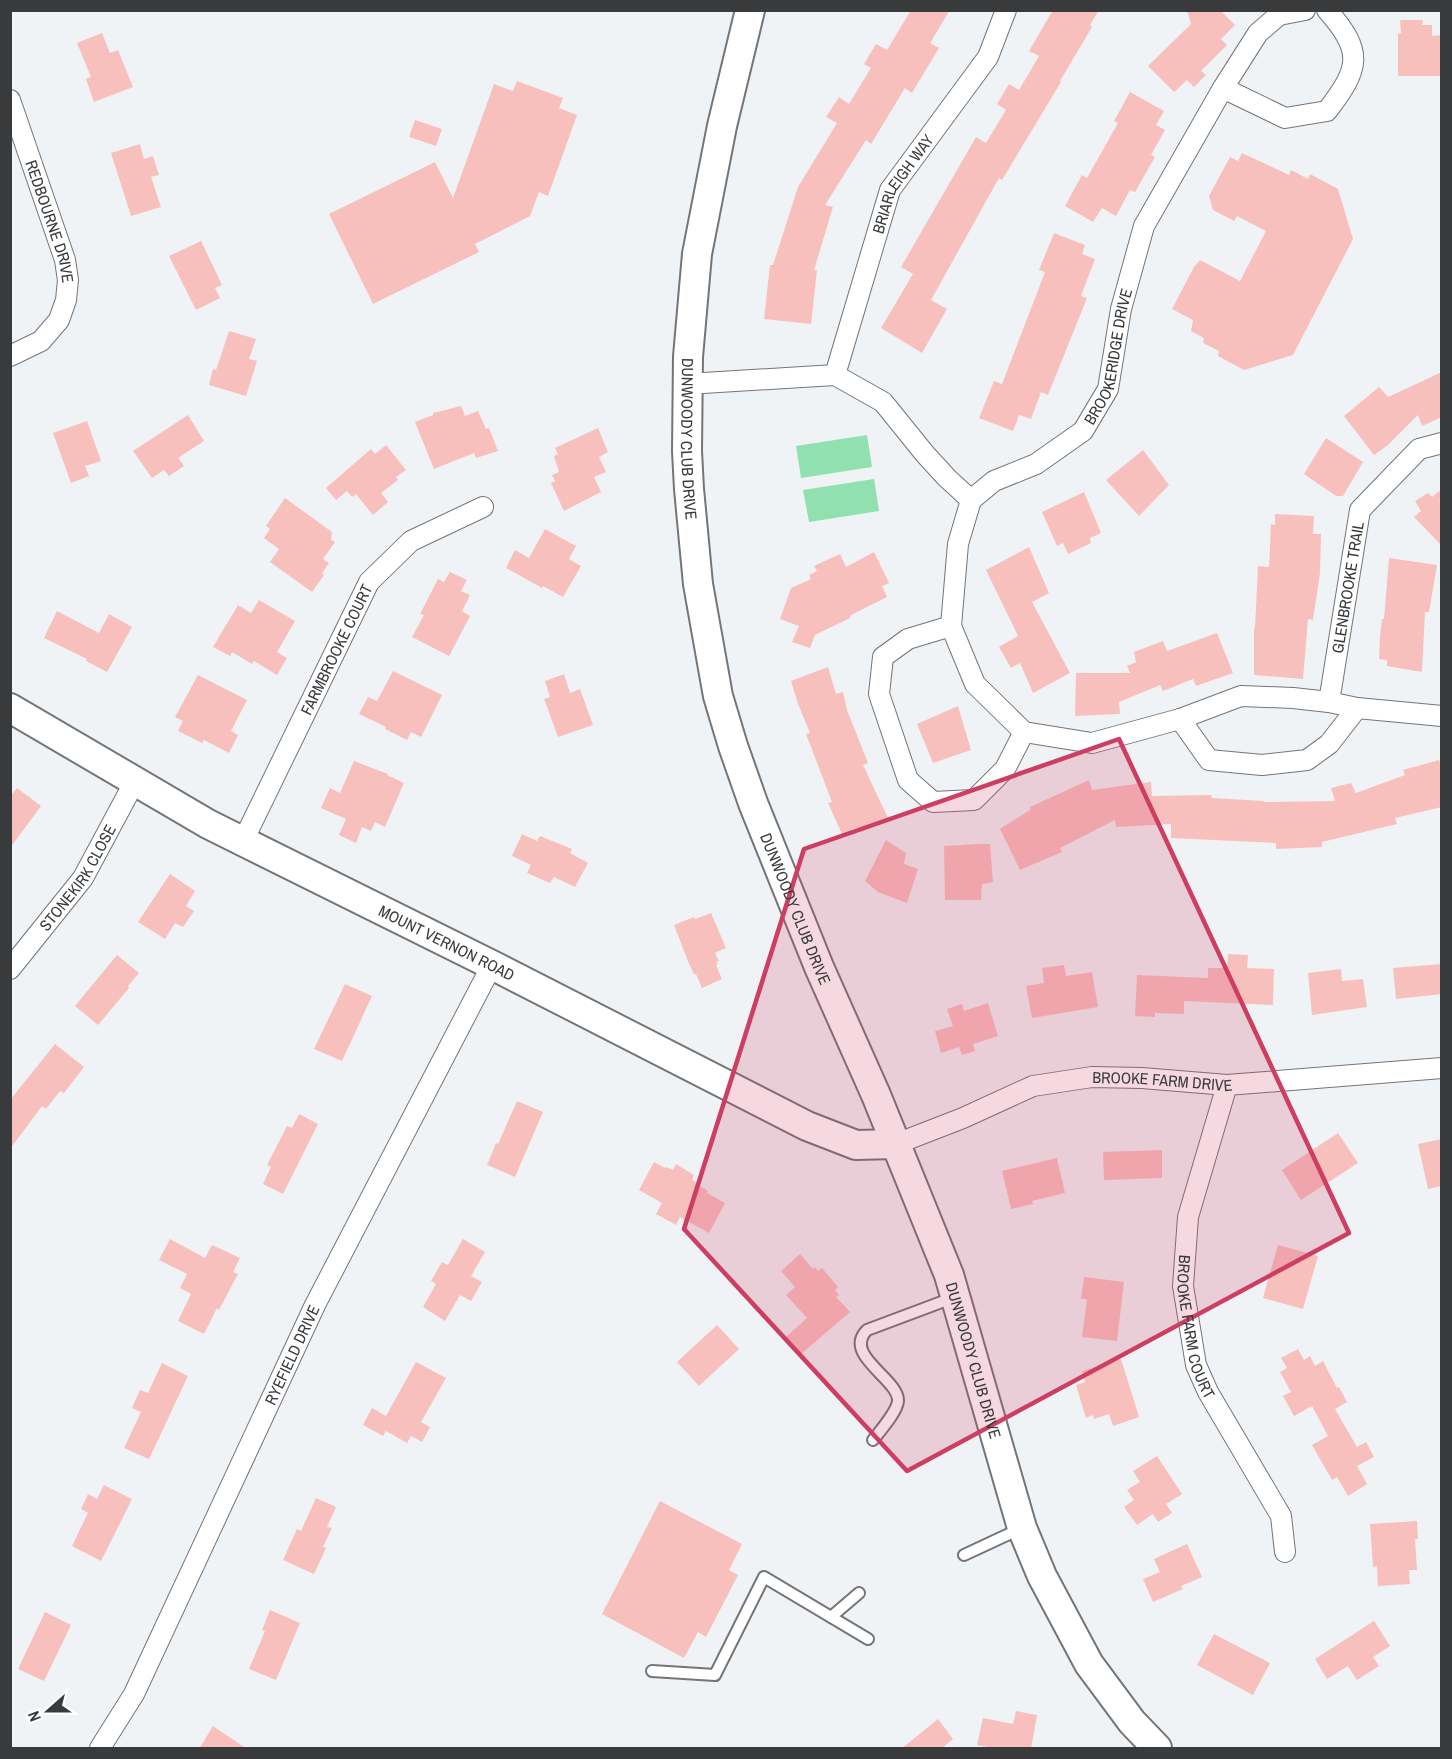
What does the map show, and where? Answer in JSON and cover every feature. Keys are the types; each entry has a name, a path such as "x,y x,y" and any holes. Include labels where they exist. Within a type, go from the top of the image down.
{"main road":[{"name":"DUNWOODY CLUB DRIVE","path":"750,10 722,126 698,254 688,357 689,489 698,584 718,696 753,803 819,967 876,1095 949,1275 1022,1528 1042,1576 1089,1664 1132,1722 1157,1749"},
{"name":"MOUNT VERNON ROAD","path":"10,708 208,824 492,965 807,1126 856,1145 896,1144"}],"street":[{"name":"BRIARLEIGH WAY","path":"835,375 890,190 988,57 1006,10"},
{"name":"BROOKERIDGE DRIVE","path":"971,500 994,481 1036,464 1083,430 1108,389 1121,309 1144,226 1223,88 1258,33 1279,15 1305,10"},
{"path":"1223,88 1285,118 1327,111 1340,95 1353,68 1354,53 1341,27 1327,10"},
{"name":"REDBOURNE DRIVE","path":"10,100 65,260 69,280 66,300 59,320 41,340 10,356"},
{"path":"687,384 835,375 883,402 925,454 971,500 958,544 951,626 975,684 1024,732 1092,743 1180,719 1241,696 1293,698 1357,708 1442,716"},
{"name":"GLENBROOKE TRAIL","path":"1329,702 1360,510 1419,449 1442,443"},
{"name":"FARMBROOKE COURT","path":"243,841 369,582 411,541 483,507"},
{"path":"951,626 908,639 883,657 879,694 908,780 933,802 974,800 1005,769 1024,732"},
{"path":"1180,719 1209,760 1262,765 1307,760 1329,744 1357,708"},
{"name":"STONEKIRK CLOSE","path":"10,969 83,878 135,781"},
{"name":"RYEFIELD DRIVE","path":"100,1749 134,1694 315,1305 492,965"},
{"name":"BROOKE FARM DRIVE","path":"896,1144 963,1118 1033,1086 1092,1077 1142,1078 1227,1086 1442,1068"},
{"name":"BROOKE FARM COURT","path":"1227,1086 1188,1217 1183,1286 1196,1365 1208,1392 1281,1516 1285,1552"}],"lane":[{"path":"873,1440 898,1402 893,1390 866,1359 861,1342 862,1335 867,1330 955,1296"},
{"path":"963,1555 1022,1528"},
{"path":"652,1671 715,1675 764,1577 868,1639"},
{"path":"831,1617 859,1593"}],"highlighted area":[{"path":"1119,739 1349,1233 907,1471 684,1229 804,849"}],"green space":[{"path":"867,435 872,467 801,478 796,446"},
{"path":"874,479 879,511 809,522 803,490"}],"building":[{"path":"911,10 950,10 930,43 939,48 912,93 905,88 871,144 866,140 825,205 833,207 814,270 817,270 811,324 764,319 770,265 773,265 798,187 837,123 826,117 839,97 849,104 871,68 864,64 876,44 887,50"},
{"path":"1053,10 1099,10 1061,82 1002,180 999,178 931,300 947,309 922,353 881,328 913,274 901,267 976,137 986,143 1006,110 997,104 1009,84 1019,90 1039,56 1029,51"},
{"path":"1187,10 1220,10 1235,25 1221,39 1227,45 1201,71 1206,75 1194,87 1187,80 1174,92 1148,66 1191,24"},
{"path":"1400,20 1423,20 1422,25 1432,25 1432,36 1442,35 1442,76 1398,76"},
{"path":"102,33 110,53 118,50 133,87 94,102 86,79 91,77 77,43"},
{"path":"517,81 563,98 559,108 577,115 548,196 539,192 530,216 475,244 479,252 373,304 329,214 435,162 453,198 494,84 513,91"},
{"path":"1130,92 1164,111 1156,125 1165,130 1151,155 1155,157 1135,192 1130,190 1116,216 1102,208 1093,222 1065,206 1082,175 1087,178 1118,123 1114,121"},
{"path":"415,120 442,129 436,146 409,137"},
{"path":"140,144 144,159 153,156 159,175 151,177 161,207 131,216 111,153"},
{"path":"1242,153 1289,175 1291,170 1308,179 1310,174 1338,189 1353,239 1293,355 1244,370 1218,356 1219,351 1203,343 1204,338 1191,331 1193,320 1172,309 1200,260 1240,281 1266,231 1237,216 1234,221 1213,210 1209,196 1230,157 1238,161"},
{"path":"1054,233 1085,245 1082,254 1095,259 1081,296 1087,298 1048,395 1041,392 1031,419 1019,415 1013,431 979,418 994,381 1002,384 1045,272 1039,270"},
{"path":"201,241 222,285 215,288 220,298 196,310 169,256"},
{"path":"229,331 256,339 249,359 257,361 246,396 209,385 213,369 216,370"},
{"path":"1442,372 1442,417 1422,426 1418,415 1388,445 1374,455 1344,416 1379,387 1388,397"},
{"path":"461,406 465,416 478,411 486,429 489,428 498,451 476,458 474,453 434,469 415,422 433,413"},
{"path":"188,415 204,441 178,458 184,466 169,476 164,470 152,478 133,451"},
{"path":"87,421 101,461 85,466 89,476 71,483 53,433"},
{"path":"598,428 608,452 599,457 606,472 594,477 601,492 564,511 551,483 555,481 552,475 559,472 554,456 558,454 555,448"},
{"path":"1326,438 1363,462 1343,496 1336,496 1304,474"},
{"path":"386,445 406,470 396,477 398,480 381,493 388,502 373,515 356,494 352,497 347,491 336,500 326,488 371,449 375,454"},
{"path":"1143,450 1169,485 1139,516 1106,480"},
{"path":"1442,489 1442,546 1414,517 1421,511 1415,501 1428,493 1432,497"},
{"path":"1084,492 1101,533 1090,538 1091,543 1068,554 1063,543 1057,546 1042,512"},
{"path":"285,498 332,532 331,540 335,542 323,559 329,563 322,573 324,575 312,592 270,562 279,549 264,538 270,529 266,526"},
{"path":"1275,514 1314,516 1313,534 1321,534 1320,573 1313,620 1308,619 1303,679 1254,675 1258,566 1269,567 1271,524 1275,525"},
{"path":"545,529 576,546 569,559 581,566 563,597 506,568 515,550 529,558"},
{"path":"1029,547 1049,593 1032,602 1070,673 1033,693 1020,663 1011,668 999,647 1018,636 986,570"},
{"path":"874,552 889,583 882,586 887,597 815,635 810,648 792,642 799,626 780,619 791,588 811,579 809,575 817,571 814,566 840,554 846,567"},
{"path":"1389,558 1437,565 1429,612 1425,612 1422,672 1387,666 1387,660 1379,659"},
{"path":"450,572 467,580 461,591 470,595 462,611 470,616 449,656 412,637 424,615 420,614 438,579 444,582"},
{"path":"259,600 295,621 277,652 287,658 277,675 254,661 252,664 232,652 230,656 213,647 238,605 251,613"},
{"path":"57,611 99,633 109,614 132,627 107,672 86,661 87,659 44,638"},
{"path":"1217,633 1233,673 1196,686 1193,679 1163,691 1160,685 1119,702 1120,714 1075,716 1076,673 1130,673 1127,666 1136,662 1134,652 1163,641 1167,651"},
{"path":"828,667 836,694 843,692 847,710 868,763 863,765 888,818 860,832 856,828 842,834 828,803 832,802 806,734 810,733 791,681"},
{"path":"393,671 442,695 421,737 411,732 407,740 359,714 368,697 377,701"},
{"path":"564,674 570,693 580,689 593,725 558,737 544,699 550,697 545,681"},
{"path":"198,675 247,700 231,731 238,735 229,753 204,740 202,743 178,731 183,721 175,717"},
{"path":"958,706 971,750 933,763 917,724"},
{"path":"1439,760 1442,769 1442,807 1395,818 1397,824 1322,842 1322,847 1276,849 1276,843 1171,838 1171,824 1116,827 1115,820 1060,848 1062,852 1020,870 1000,829 1030,810 1030,807 1089,780 1092,790 1151,782 1152,796 1211,795 1212,798 1264,802 1335,801 1331,788 1351,783 1356,793 1405,775 1403,770"},
{"path":"354,761 404,783 385,827 375,822 371,831 362,827 356,843 339,835 346,819 321,808 330,788 340,793"},
{"path":"17,788 41,806 10,848 10,797"},
{"path":"522,834 537,841 540,836 572,849 570,853 588,863 575,887 554,877 550,883 527,873 531,865 512,856"},
{"path":"886,840 906,853 904,864 918,869 907,903 878,892 865,881"},
{"path":"990,844 993,882 982,884 981,900 945,900 944,846"},
{"path":"170,874 195,891 186,906 194,911 183,927 175,923 165,939 138,922"},
{"path":"711,913 726,948 715,953 719,961 716,965 722,979 702,988 689,964 674,925"},
{"path":"1228,954 1248,955 1247,968 1274,969 1273,1005 1184,1001 1184,1014 1155,1013 1155,1017 1135,1016 1137,975 1208,978 1208,968 1227,968"},
{"path":"117,955 139,973 98,1025 75,1006"},
{"path":"1442,964 1442,994 1396,999 1393,968"},
{"path":"1064,965 1066,976 1092,972 1098,1007 1032,1018 1026,986 1044,983 1042,968"},
{"path":"1341,969 1342,981 1363,979 1367,1007 1312,1015 1308,973"},
{"path":"345,984 372,996 342,1061 314,1049"},
{"path":"988,1003 998,1036 973,1044 975,1051 962,1055 959,1047 941,1053 935,1031 953,1026 947,1009 962,1004 964,1011"},
{"path":"55,1044 84,1067 64,1093 60,1091 46,1109 42,1106 10,1149 10,1100"},
{"path":"517,1101 543,1112 515,1177 487,1165"},
{"path":"299,1114 318,1124 283,1194 263,1184 271,1167 267,1165 287,1126 292,1128"},
{"path":"1338,1133 1358,1163 1301,1200 1282,1170"},
{"path":"1442,1139 1442,1186 1428,1189 1418,1144"},
{"path":"1162,1150 1162,1178 1104,1180 1103,1152"},
{"path":"1057,1158 1065,1193 1011,1209 1002,1171"},
{"path":"654,1162 673,1170 676,1164 694,1175 692,1180 708,1191 707,1193 725,1203 709,1233 680,1217 676,1225 656,1214 662,1203 639,1190"},
{"path":"170,1239 205,1258 212,1245 240,1258 233,1272 238,1274 204,1334 178,1321 191,1294 180,1288 187,1274 159,1260"},
{"path":"463,1239 485,1252 471,1276 482,1282 471,1301 460,1295 445,1321 423,1307 436,1284 431,1281 442,1262 448,1265"},
{"path":"1278,1245 1318,1256 1303,1309 1263,1298"},
{"path":"800,1254 813,1269 815,1267 818,1271 822,1268 838,1287 835,1290 839,1295 836,1297 850,1312 801,1354 786,1337 807,1318 786,1295 795,1287 781,1271"},
{"path":"1084,1277 1124,1282 1117,1341 1082,1337 1087,1299 1081,1299"},
{"path":"717,1325 739,1349 699,1386 677,1362"},
{"path":"1298,1349 1304,1360 1310,1356 1315,1366 1323,1361 1347,1402 1335,1409 1357,1447 1366,1442 1374,1457 1357,1466 1367,1484 1348,1496 1337,1477 1332,1480 1312,1445 1328,1436 1312,1406 1294,1416 1283,1396 1291,1392 1280,1372 1287,1368 1281,1358"},
{"path":"1121,1359 1139,1417 1113,1426 1109,1414 1094,1419 1093,1415 1086,1418 1076,1385 1085,1382 1082,1371"},
{"path":"416,1362 446,1378 421,1422 430,1427 422,1442 411,1436 407,1443 386,1431 383,1436 363,1425 372,1408 386,1416"},
{"path":"162,1363 188,1376 149,1459 124,1448 141,1412 132,1408 140,1390 148,1393"},
{"path":"1157,1456 1182,1494 1166,1504 1172,1513 1158,1522 1153,1514 1137,1525 1124,1507 1134,1500 1127,1490 1140,1482 1133,1471"},
{"path":"104,1485 132,1499 101,1561 72,1546 88,1513 81,1509 88,1494 97,1499"},
{"path":"316,1498 336,1507 327,1527 332,1528 323,1547 326,1548 314,1574 283,1560 297,1529 301,1531"},
{"path":"660,1501 742,1544 729,1570 738,1575 706,1637 698,1632 684,1658 602,1614"},
{"path":"1417,1521 1418,1539 1415,1539 1417,1570 1409,1570 1410,1584 1378,1586 1377,1566 1373,1567 1370,1524"},
{"path":"1187,1544 1202,1577 1181,1586 1183,1589 1153,1602 1143,1579 1160,1572 1154,1559"},
{"path":"270,1610 300,1623 276,1680 249,1669 265,1631 262,1630"},
{"path":"45,1612 71,1625 44,1681 18,1669"},
{"path":"1374,1621 1390,1646 1373,1657 1379,1666 1357,1680 1348,1666 1327,1679 1315,1659"},
{"path":"1214,1634 1270,1663 1253,1695 1197,1665"},
{"path":"1016,1711 1037,1715 1031,1749 998,1749 977,1745 983,1718 1013,1724"},
{"path":"938,1719 953,1739 941,1749 901,1749"},
{"path":"213,1726 247,1749 199,1749"}]}
